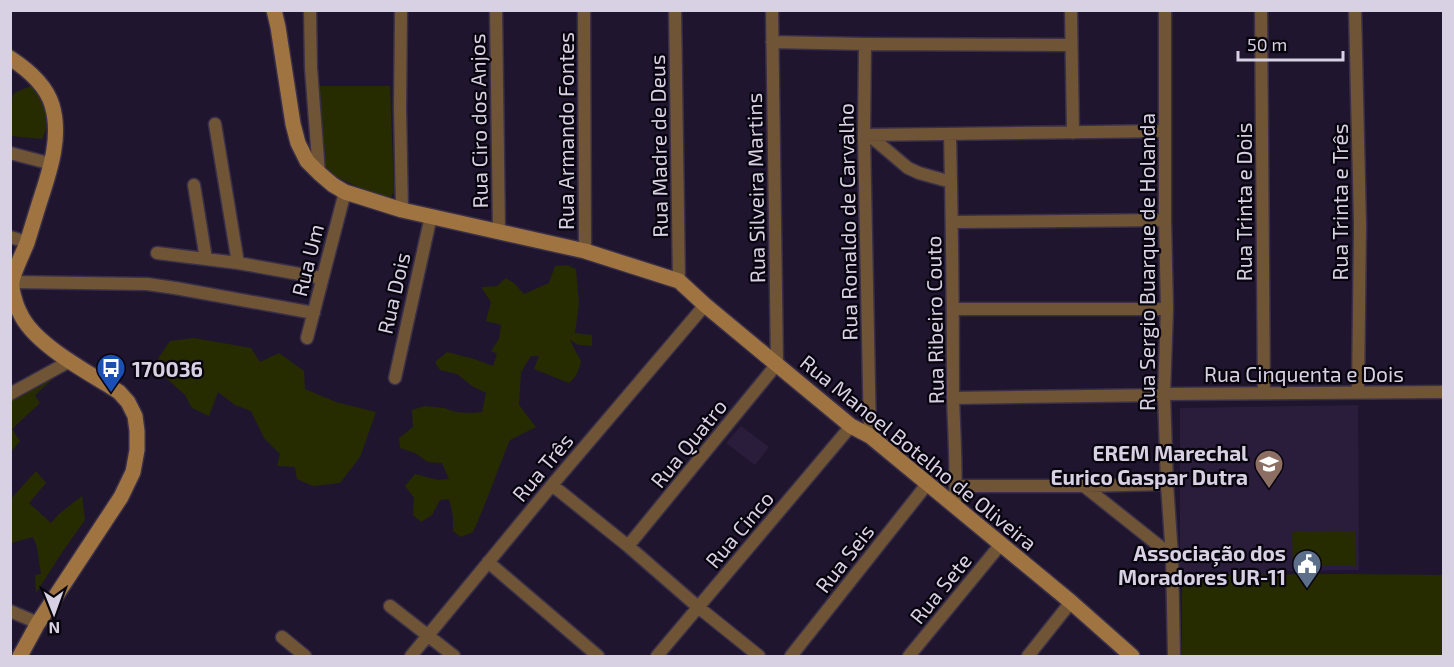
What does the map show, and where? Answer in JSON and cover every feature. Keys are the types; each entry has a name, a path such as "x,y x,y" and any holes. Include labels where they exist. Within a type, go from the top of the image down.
{"street":[{"path":"274,10 298,143 307,161 333,185 345,192 402,210 585,251 679,280"},
{"path":"310,10 311,68 319,173"},
{"path":"401,10 402,210"},
{"name":"Rua Ciro dos Anjos","path":"496,10 499,231"},
{"name":"Rua Armando Fontes","path":"584,10 585,251"},
{"name":"Rua Madre de Deus","path":"675,10 679,280"},
{"name":"Rua Silveira Martins","path":"772,10 777,364"},
{"path":"1071,10 1074,133"},
{"name":"Rua Sergio Buarque de Holanda","path":"1165,10 1164,220 1167,309 1164,394 1172,556 1173,657"},
{"name":"Rua Trinta e Dois","path":"1261,10 1264,393"},
{"name":"Rua Trinta e Três","path":"1355,10 1359,149 1358,393"},
{"path":"772,42 1071,45"},
{"name":"Rua Ronaldo de Carvalho","path":"865,44 870,436"},
{"path":"10,58 26,69 47,93 52,106 56,132 52,164 12,282 20,314 32,331 48,345 119,392 128,402 135,416 137,431 132,472 121,497 38,623 20,657"},
{"path":"215,124 238,262"},
{"path":"867,135 1165,131"},
{"name":"Rua Ribeiro Couto","path":"950,134 955,506"},
{"path":"867,135 908,168 951,182"},
{"path":"10,153 52,164"},
{"path":"194,185 206,259"},
{"name":"Rua Um","path":"307,338 345,192"},
{"name":"Rua Dois","path":"394,378 430,216"},
{"path":"952,222 1164,220"},
{"path":"10,237 27,242"},
{"path":"157,253 238,262 322,278"},
{"name":"Rua Manoel Botelho de Oliveira","path":"679,280 705,305 851,426 870,436 1071,602 1132,657"},
{"path":"12,282 147,284 314,313"},
{"name":"Rua Três","path":"411,657 552,485 705,305"},
{"path":"953,309 1167,309"},
{"path":"10,394 70,361"},
{"name":"Rua Quatro","path":"628,546 777,364"},
{"name":"Rua Cinquenta e Dois","path":"954,398 1443,392"},
{"name":"Rua Cinco","path":"657,657 851,426"},
{"name":"Rua Seis","path":"791,657 928,483"},
{"path":"956,486 1167,484"},
{"path":"552,485 759,657"},
{"path":"1084,486 1172,556"},
{"name":"Rua Sete","path":"909,657 1001,544"},
{"path":"488,562 598,657"},
{"path":"1028,657 1071,602"},
{"path":"390,606 454,657"},
{"path":"10,611 38,623"},
{"path":"282,637 305,657"}],"shaded area":[{"name":"EREM Marechal Eurico Gaspar Dutra","path":"1358,405 1359,570 1282,571 1282,656 1230,656 1228,571 1180,573 1180,408"},
{"path":"741,426 769,447 755,465 726,443"}],"green space":[{"path":"38,83 48,117 42,139 11,136 10,103 14,93"},
{"path":"316,86 390,86 394,192 390,199 324,174"},
{"path":"567,265 576,269 579,304 575,333 592,335 592,346 579,345 570,340 581,361 576,375 569,383 534,369 539,356 531,356 521,372 519,405 536,427 510,440 473,532 461,537 453,531 453,516 449,499 440,500 432,515 421,522 413,515 414,498 405,486 415,474 438,480 449,479 442,463 428,462 415,453 400,448 399,438 413,427 412,410 425,406 456,412 482,412 486,393 472,386 457,374 440,370 435,362 447,352 493,366 497,354 491,351 499,339 501,325 486,321 491,302 481,287 497,286 506,278 524,294 549,283 555,266"},
{"path":"194,338 251,348 260,362 279,353 304,371 305,389 336,402 376,412 360,457 340,483 313,486 297,479 295,467 277,466 280,454 264,438 251,411 235,405 218,392 209,416 192,408 185,395 153,366 170,341"},
{"path":"63,370 35,395 40,403 12,429 20,441 11,452 11,391"},
{"path":"36,471 46,483 29,503 51,523 82,496 85,520 36,593 35,575 41,574 37,547 33,537 11,543 10,500"},
{"path":"1355,531 1356,566 1293,566 1292,532"},
{"path":"1182,575 1443,575 1443,656 1182,656"}],"place":[{"name":"170036","path":"111,394"},
{"name":"EREM Marechal Eurico Gaspar Dutra","path":"1269,490"},
{"name":"Associação dos Moradores UR-11","path":"1307,590"}]}
